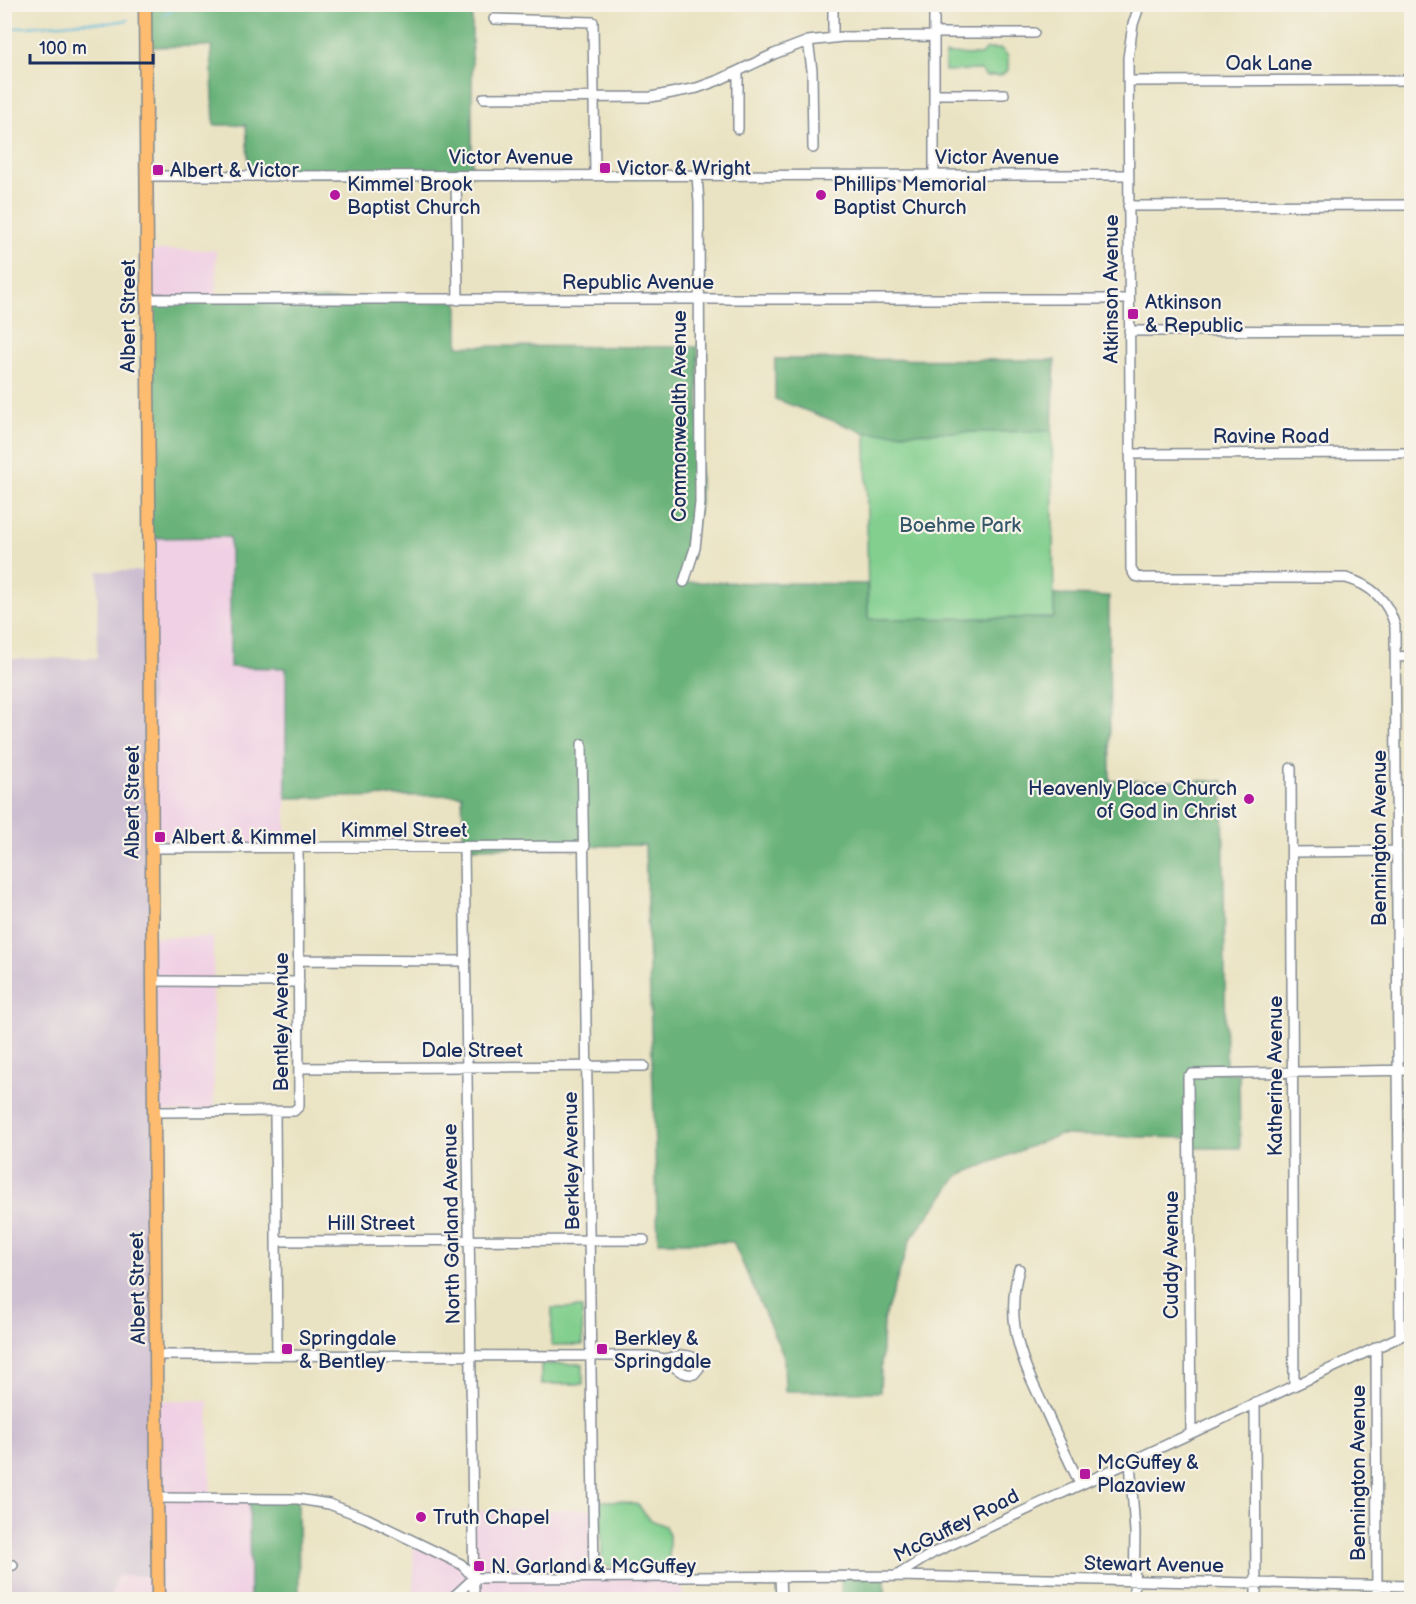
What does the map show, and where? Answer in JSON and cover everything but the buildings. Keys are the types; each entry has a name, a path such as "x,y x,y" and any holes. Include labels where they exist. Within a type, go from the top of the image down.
{"main road":[{"name":"Albert Street","path":"145,4 158,1599"}],"street":[{"path":"832,4 833,38"},
{"path":"934,4 934,175"},
{"name":"Atkinson Avenue","path":"1133,574 1130,565 1128,81 1130,40 1140,4"},
{"path":"494,20 593,22 595,175"},
{"path":"484,98 651,97 675,93 697,88 774,54 808,42 833,38 1034,33"},
{"path":"808,42 812,70 813,148"},
{"path":"738,71 738,129"},
{"name":"Oak Lane","path":"1128,81 1412,80"},
{"path":"934,94 1004,94"},
{"name":"Victor Avenue","path":"147,176 1128,175"},
{"path":"456,176 458,300"},
{"name":"Commonwealth Avenue","path":"684,582 695,548 700,503 697,176"},
{"path":"1128,206 1412,205"},
{"name":"Republic Avenue","path":"148,299 1129,299"},
{"path":"1129,331 1412,330"},
{"name":"Ravine Road","path":"1130,454 1412,453"},
{"name":"Bennington Avenue","path":"1133,574 1143,578 1335,576 1358,581 1374,591 1390,611 1395,626 1396,657 1400,1336"},
{"path":"1396,657 1412,656"},
{"name":"Berkley Avenue","path":"582,744 594,1577"},
{"name":"Katherine Avenue","path":"1291,768 1294,1385"},
{"name":"Kimmel Street","path":"152,848 585,846"},
{"name":"Bentley Avenue","path":"278,1355 275,1112 294,1111 299,1106 298,848"},
{"name":"North Garland Avenue","path":"464,848 474,1599"},
{"path":"1292,852 1397,851"},
{"path":"299,960 465,961"},
{"path":"153,981 299,982"},
{"name":"Dale Street","path":"300,1068 644,1066"},
{"path":"1293,1072 1412,1070"},
{"name":"Cuddy Avenue","path":"1191,1433 1188,1077 1192,1074 1293,1072"},
{"path":"155,1112 275,1112"},
{"name":"Hill Street","path":"277,1241 644,1240"},
{"path":"1019,1269 1013,1313 1019,1352 1080,1484"},
{"name":"McGuffey Road","path":"474,1578 896,1576 933,1553 1412,1331"},
{"name":"Bennington Avenue","path":"1376,1347 1377,1599"},
{"path":"157,1355 647,1356 664,1359"},
{"path":"1255,1403 1256,1599"},
{"path":"1130,1461 1135,1532 1134,1599"},
{"path":"158,1498 298,1499 329,1504 366,1518 461,1564 474,1578 450,1599"},
{"path":"780,1576 781,1599"},
{"name":"Stewart Avenue","path":"896,1576 1412,1586"}],"shaded area":[{"path":"147,250 216,250 217,299 148,299"},
{"path":"230,537 230,667 286,667 286,848 152,848 150,538"},
{"path":"98,571 150,571 158,1576 117,1576 110,1599 5,1599 4,659 97,658"},
{"path":"153,937 213,937 214,1111 155,1112"},
{"path":"1411,1283 1411,1331 1400,1336 1399,1288"},
{"path":"208,1400 211,1498 249,1498 250,1599 110,1600 117,1576 157,1576 157,1401"},
{"path":"594,1509 595,1577 684,1577 683,1599 414,1599 413,1540 461,1564 474,1577 473,1511"}],"green space":[{"path":"145,5 472,5 472,175 249,176 246,125 214,125 211,46 145,47"},
{"path":"987,49 1001,49 1008,56 1008,70 1000,76 986,76 980,70 945,71 945,54 980,55"},
{"path":"148,299 458,300 458,346 698,347 700,503 684,582 867,584 868,619 1054,618 1054,595 1109,596 1110,781 1223,781 1226,1073 1239,1073 1240,1148 1188,1148 1188,1138 1059,1135 959,1175 910,1240 883,1322 880,1392 785,1391 784,1357 733,1242 658,1242 645,845 464,848 462,795 286,798 286,668 230,667 230,537 150,538"},
{"path":"775,359 1055,360 1052,431 866,433 775,399"},
{"name":"Boehme Park","path":"1052,431 1054,618 868,619 866,433"},
{"path":"552,1308 582,1308 583,1345 551,1345"},
{"path":"541,1364 583,1364 583,1384 541,1384"},
{"path":"249,1498 298,1499 299,1599 250,1599"},
{"path":"601,1501 621,1501 638,1505 649,1519 665,1526 669,1535 669,1566 602,1567"},
{"path":"841,1576 885,1576 885,1599 841,1599"}],"waterway":[{"path":"163,15 183,4"},
{"path":"4,29 128,20"}],"place":[{"name":"Victor & Wright","path":"605,168"},
{"name":"Albert & Victor","path":"158,170"},
{"name":"Kimmel Brook Baptist Church","path":"335,195"},
{"name":"Phillips Memorial Baptist Church","path":"821,195"},
{"name":"Atkinson & Republic","path":"1133,314"},
{"name":"Heavenly Place Church of God in Christ","path":"1249,799"},
{"name":"Albert & Kimmel","path":"160,837"},
{"name":"Springdale & Bentley","path":"287,1349"},
{"name":"Berkley & Springdale","path":"602,1349"},
{"name":"McGuffey & Plazaview","path":"1085,1474"},
{"name":"Truth Chapel","path":"421,1517"},
{"name":"N. Garland & McGuffey","path":"479,1566"}]}
